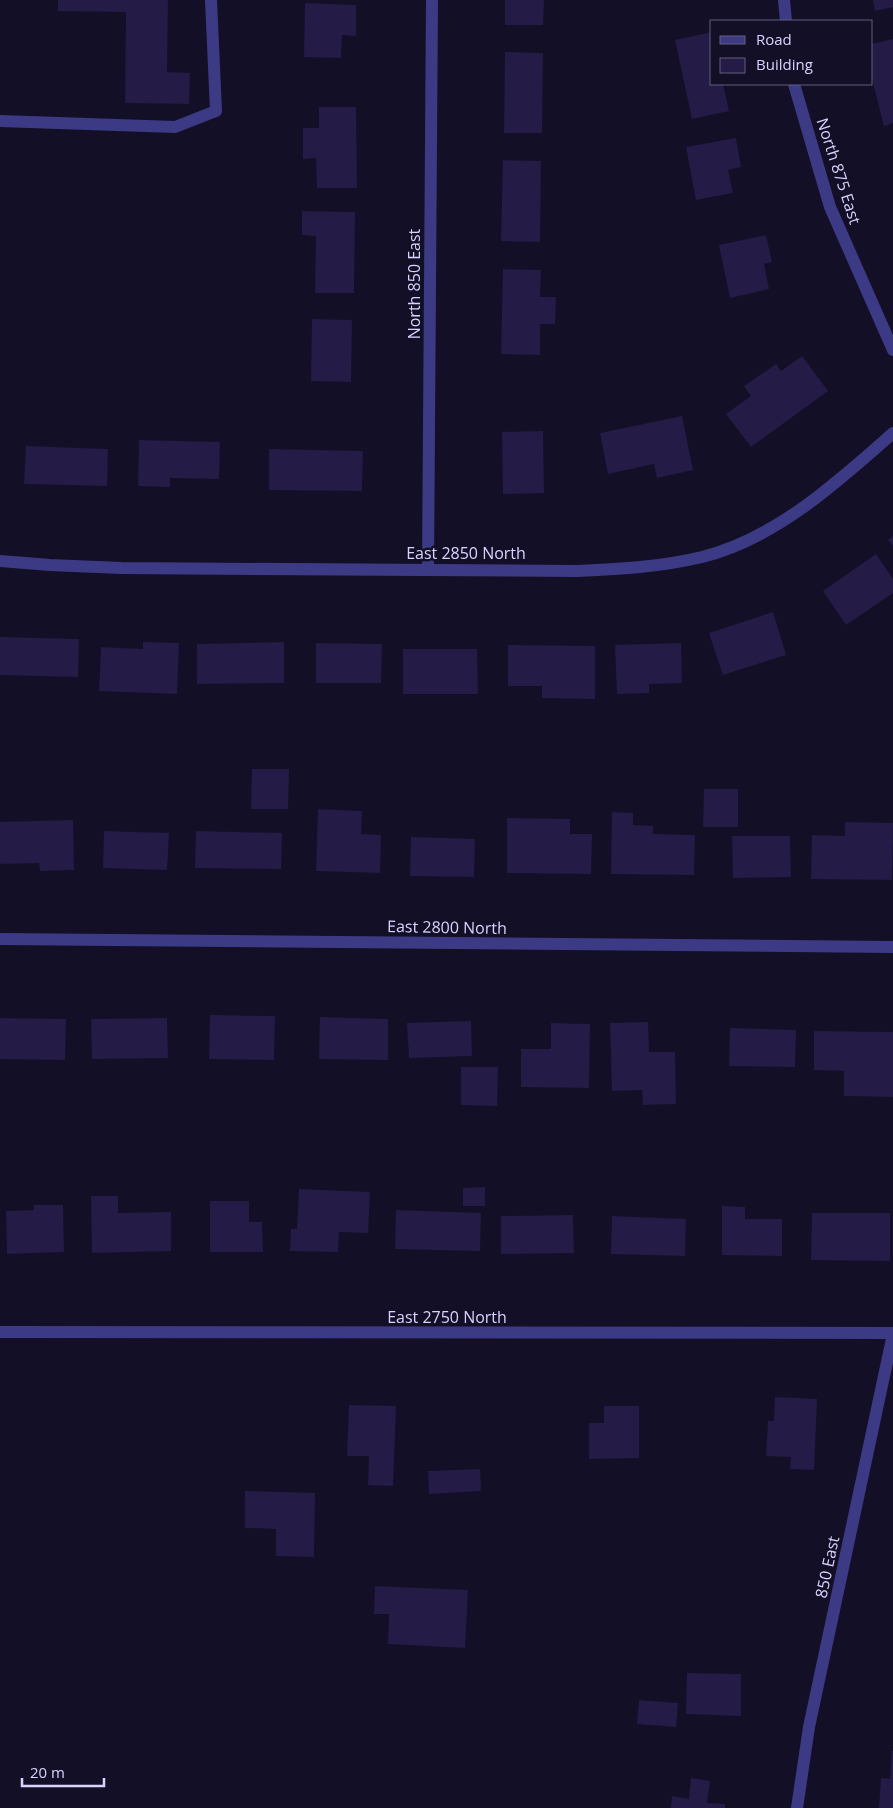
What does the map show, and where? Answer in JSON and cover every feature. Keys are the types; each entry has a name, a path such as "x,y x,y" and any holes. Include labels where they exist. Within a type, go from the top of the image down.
{"street":[{"path":"0,121 175,127 216,111 211,0"},
{"name":"North 850 East","path":"428,569 432,0"},
{"path":"784,0 786,20"},
{"name":"North 875 East","path":"794,85 830,207 893,350"},
{"name":"East 2850 North","path":"0,562 121,568 576,571 625,569 666,564 703,556 735,545 768,530 808,504 848,473 893,433"},
{"name":"East 2800 North","path":"0,939 893,947"},
{"name":"East 2750 North","path":"0,1332 893,1334"},
{"name":"850 East","path":"796,1808 809,1727 893,1334"}],"building":[{"path":"58,0 168,0 167,72 190,73 189,104 125,103 126,12 58,11"},
{"path":"505,0 544,0 543,25 505,25"},
{"path":"873,0 893,0 893,7 875,11"},
{"path":"305,3 356,5 356,36 342,35 341,58 304,57"},
{"path":"710,32 710,85 723,85 729,111 692,119 675,40"},
{"path":"893,39 893,123 884,126 873,83 873,44"},
{"path":"505,52 543,53 542,133 504,133"},
{"path":"319,107 356,107 357,188 317,188 316,158 303,159 303,128 319,128"},
{"path":"736,138 741,167 728,170 733,193 696,200 686,147"},
{"path":"503,160 541,161 540,242 501,241"},
{"path":"302,211 355,212 354,293 315,293 316,236 302,235"},
{"path":"766,235 772,262 764,264 769,289 730,298 719,245"},
{"path":"503,269 541,270 540,297 556,297 555,324 540,324 540,355 501,354"},
{"path":"312,319 352,320 351,382 311,381"},
{"path":"802,356 828,391 751,447 726,414 751,396 744,386 776,364 781,371"},
{"path":"682,416 693,470 657,478 654,464 608,474 600,433"},
{"path":"543,431 544,493 503,494 502,432"},
{"path":"139,440 220,442 219,479 170,478 170,487 138,486"},
{"path":"26,446 108,449 107,486 24,484"},
{"path":"269,449 363,451 362,491 269,490"},
{"path":"893,536 893,546 888,540"},
{"path":"876,554 893,579 893,593 846,625 823,591"},
{"path":"773,612 786,655 723,675 709,633"},
{"path":"0,637 79,639 78,677 0,675"},
{"path":"143,642 179,643 177,694 99,691 101,647 143,649"},
{"path":"284,642 284,683 197,684 197,644"},
{"path":"316,643 382,644 381,683 316,683"},
{"path":"681,643 682,683 649,684 649,693 617,694 615,645"},
{"path":"508,645 595,646 595,699 542,698 542,686 508,686"},
{"path":"403,649 477,649 478,694 403,694"},
{"path":"252,769 289,769 288,809 251,809"},
{"path":"704,789 738,789 738,827 703,827"},
{"path":"318,809 362,811 361,834 381,835 380,873 316,871"},
{"path":"612,812 633,813 633,825 653,826 653,834 695,835 694,875 611,874"},
{"path":"507,818 570,819 570,834 592,834 591,874 507,873"},
{"path":"73,820 74,870 40,871 39,863 0,864 0,822"},
{"path":"845,822 893,823 892,880 811,879 812,835 845,836"},
{"path":"104,831 169,833 167,870 103,868"},
{"path":"196,831 282,833 281,869 195,868"},
{"path":"732,836 790,836 791,877 733,878"},
{"path":"411,837 475,839 474,877 410,876"},
{"path":"210,1015 275,1016 274,1060 209,1059"},
{"path":"320,1017 388,1019 388,1060 319,1059"},
{"path":"0,1018 66,1019 65,1060 0,1059"},
{"path":"167,1018 168,1058 92,1059 91,1019"},
{"path":"471,1021 472,1056 409,1058 407,1023"},
{"path":"648,1022 649,1052 675,1052 676,1104 643,1105 642,1090 612,1091 610,1023"},
{"path":"551,1023 590,1024 589,1088 521,1087 521,1049 551,1049"},
{"path":"730,1028 796,1030 795,1067 729,1066"},
{"path":"814,1031 893,1032 893,1097 844,1096 844,1071 814,1070"},
{"path":"461,1067 498,1067 497,1106 461,1105"},
{"path":"485,1187 485,1206 463,1206 463,1188"},
{"path":"299,1189 370,1192 368,1233 339,1232 338,1252 290,1251 291,1229 297,1229"},
{"path":"91,1196 118,1196 118,1213 171,1212 171,1251 92,1253"},
{"path":"210,1201 249,1201 249,1222 262,1222 263,1252 210,1252"},
{"path":"34,1205 63,1205 64,1252 7,1254 6,1211 34,1210"},
{"path":"722,1206 745,1207 745,1219 782,1219 782,1256 722,1255"},
{"path":"396,1210 481,1213 480,1251 395,1249"},
{"path":"812,1213 890,1213 890,1261 811,1260"},
{"path":"573,1215 574,1253 501,1254 501,1216"},
{"path":"612,1216 686,1219 685,1256 611,1254"},
{"path":"775,1397 817,1399 814,1470 790,1469 791,1457 766,1456 768,1421 774,1421"},
{"path":"349,1405 396,1406 393,1486 368,1485 369,1456 347,1456"},
{"path":"604,1406 639,1406 639,1458 589,1459 589,1423 604,1423"},
{"path":"480,1469 481,1491 429,1494 428,1471"},
{"path":"245,1491 315,1493 314,1557 276,1556 276,1529 245,1528"},
{"path":"375,1586 468,1590 465,1648 388,1644 389,1614 374,1614"},
{"path":"687,1673 741,1674 741,1716 686,1714"},
{"path":"639,1700 678,1703 676,1727 637,1724"},
{"path":"892,1751 893,1808 879,1808 881,1778 890,1779"},
{"path":"691,1778 710,1781 707,1803 725,1804 725,1808 671,1808 672,1796 689,1799"}]}
